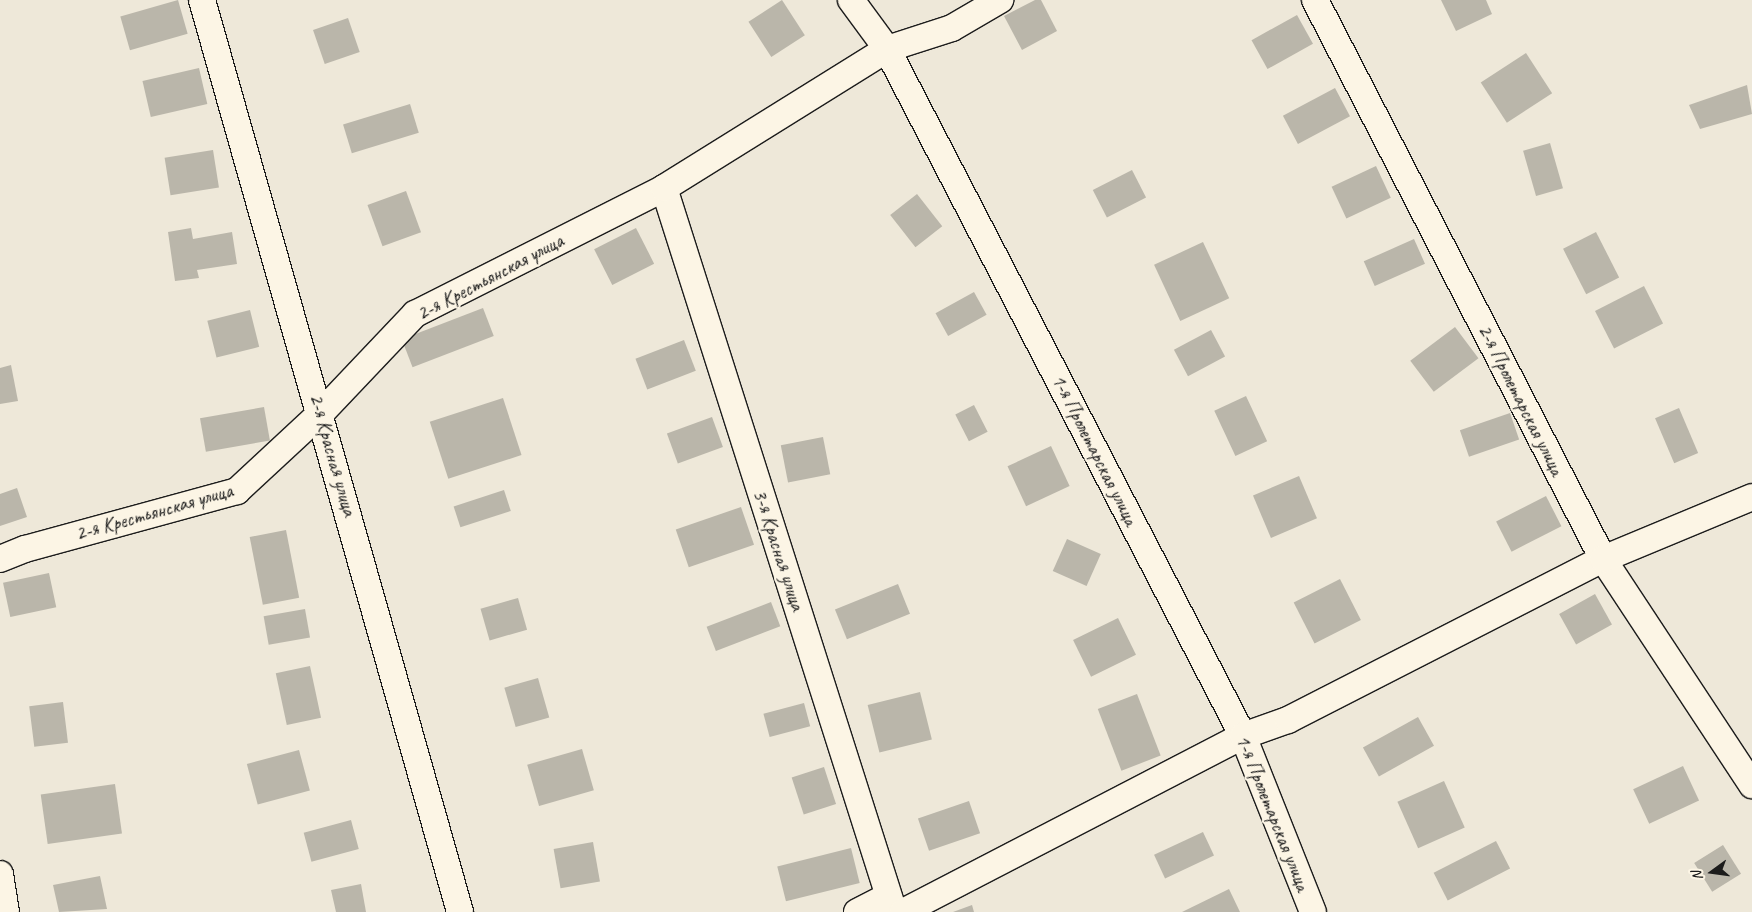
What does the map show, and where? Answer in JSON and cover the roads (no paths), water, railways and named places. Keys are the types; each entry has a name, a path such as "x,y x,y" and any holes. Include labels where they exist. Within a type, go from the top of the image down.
{"street":[{"name":"2-я Красная улица","path":"202,0 321,413 460,912"},
{"name":"1-я Пролетарская улица","path":"851,0 888,50 1243,736 1313,912"},
{"name":"2-я Крестьянская улица","path":"0,560 24,549 237,491 321,413 414,314 664,188 888,50 952,28 1000,0"},
{"name":"2-я Пролетарская улица","path":"1315,0 1604,559 1752,786"},
{"name":"3-я Красная улица","path":"664,188 895,907"},
{"path":"857,912 895,907 1243,736 1288,720 1604,559 1752,497"},
{"path":"0,874 6,912"}]}
